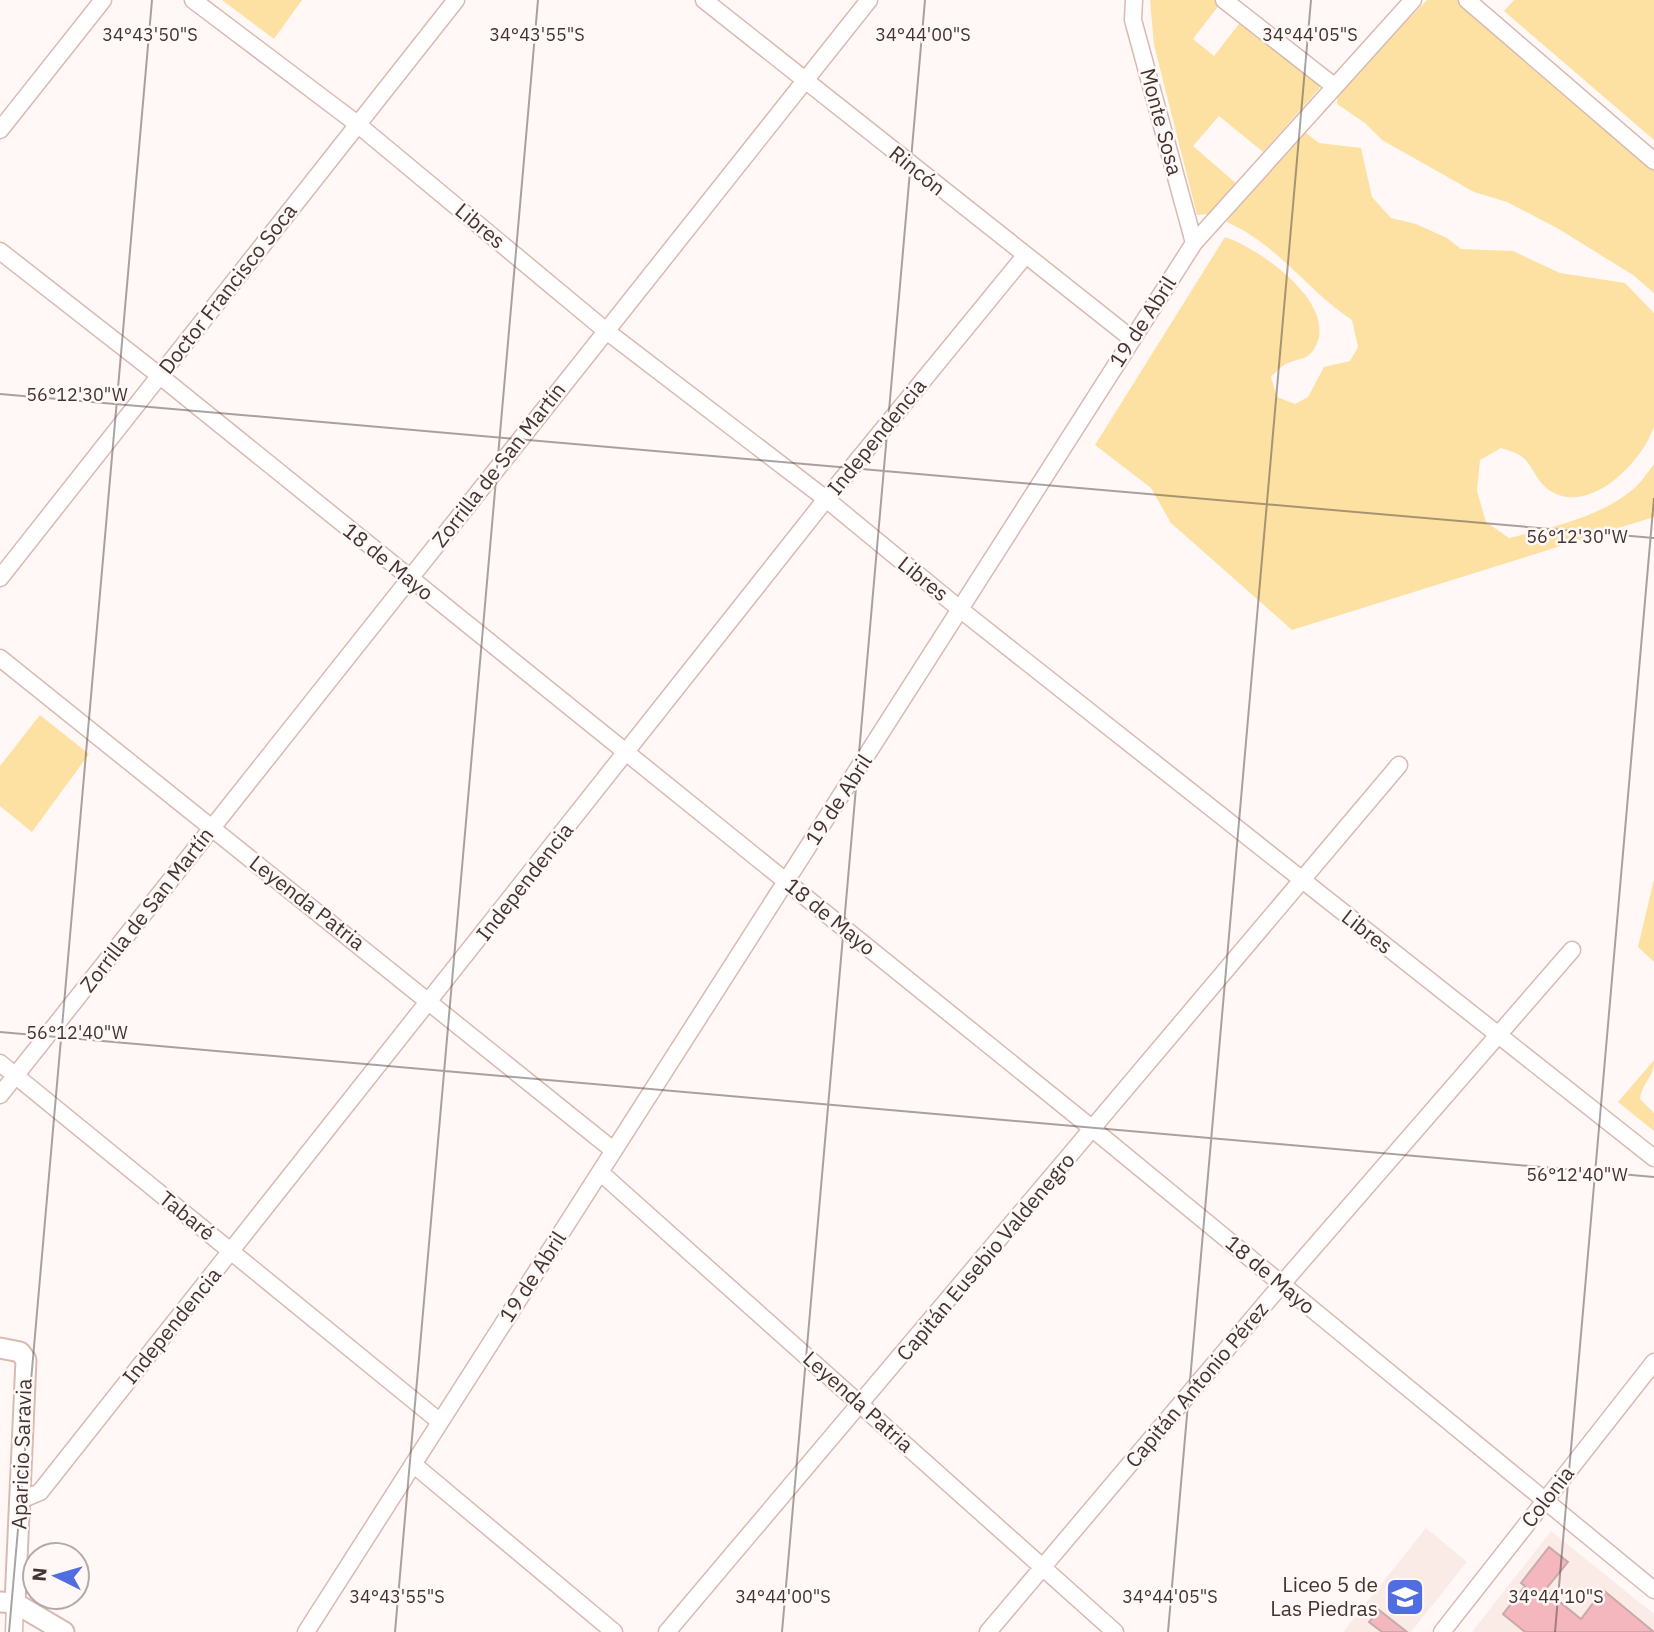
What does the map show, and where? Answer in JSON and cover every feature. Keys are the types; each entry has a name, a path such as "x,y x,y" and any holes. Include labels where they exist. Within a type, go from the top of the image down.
{"street":[{"path":"0,130 103,0"},
{"name":"Libres","path":"193,0 356,123 605,330 826,499 961,610 1654,1158"},
{"name":"Doctor Francisco Soca","path":"0,578 356,123 456,0"},
{"name":"Rincón","path":"704,0 1024,257 1132,339"},
{"name":"Zorrilla de San Martín","path":"0,1096 869,0"},
{"name":"Monte Sosa","path":"1134,0 1133,20 1194,243"},
{"path":"1224,0 1334,86"},
{"name":"19 de Abril","path":"306,1632 1194,243 1413,0"},
{"path":"1467,0 1654,161"},
{"name":"18 de Mayo","path":"0,251 160,376 1094,1130 1654,1590"},
{"name":"Independencia","path":"21,1500 40,1492 431,1002 826,499 1024,257"},
{"name":"Leyenda Patria","path":"0,657 613,1150"},
{"name":"Capitán Eusebio Valdenegro","path":"667,1632 862,1405 1399,765"},
{"name":"Capitán Antonio Pérez","path":"988,1632 1281,1285 1572,950"},
{"name":"Tabaré","path":"0,1063 439,1421"},
{"name":"Leyenda Patria","path":"601,1173 1115,1632"},
{"name":"Aparicio Saravia","path":"0,1348 20,1352 26,1360 21,1500 8,1602 14,1632"},
{"name":"Colonia","path":"1441,1632 1654,1362"},
{"path":"413,1464 614,1632"},
{"path":"8,1602 64,1632"}],"shaded area":[{"path":"222,0 302,0 274,39"},
{"path":"1150,0 1223,0 1193,39 1214,56 1246,15 1321,75 1319,89 1263,152 1219,116 1193,146 1237,184 1210,214 1197,215 1154,45"},
{"path":"1427,0 1479,0 1654,152 1654,293 1633,275 1557,228 1507,202 1474,192 1382,140 1365,123 1337,104 1338,91"},
{"path":"1514,0 1654,0 1654,140 1504,11"},
{"path":"1305,132 1319,143 1361,148 1372,197 1391,218 1416,224 1447,238 1461,249 1513,251 1560,273 1625,283 1654,313 1654,427 1630,466 1605,487 1591,494 1562,496 1547,488 1521,456 1501,448 1480,460 1477,491 1486,522 1509,538 1557,526 1606,507 1635,487 1654,464 1654,517 1292,630 1171,523 1151,488 1095,445 1225,237 1277,267 1308,299 1317,317 1319,335 1310,355 1285,364 1271,377 1277,397 1295,404 1308,397 1324,367 1350,361 1358,347 1352,320 1263,244 1227,222 1234,204 1295,137"},
{"path":"40,715 89,754 32,832 0,806 0,766"},
{"path":"1654,879 1654,962 1638,947"},
{"path":"1654,1060 1652,1072 1640,1099 1654,1113 1654,1131 1618,1102"},
{"name":"Liceo 5 de Las Piedras","path":"1426,1528 1467,1562 1411,1632 1343,1632"},
{"path":"1551,1531 1654,1614 1654,1632 1472,1632"}],"building":[{"path":"1549,1547 1568,1562 1545,1590 1581,1619 1603,1590 1654,1632 1525,1632 1503,1614 1525,1586 1521,1583"},
{"path":"1379,1610 1407,1632 1382,1632 1369,1622"}],"place":[{"name":"Liceo 5 de Las Piedras","path":"1405,1597"}]}
